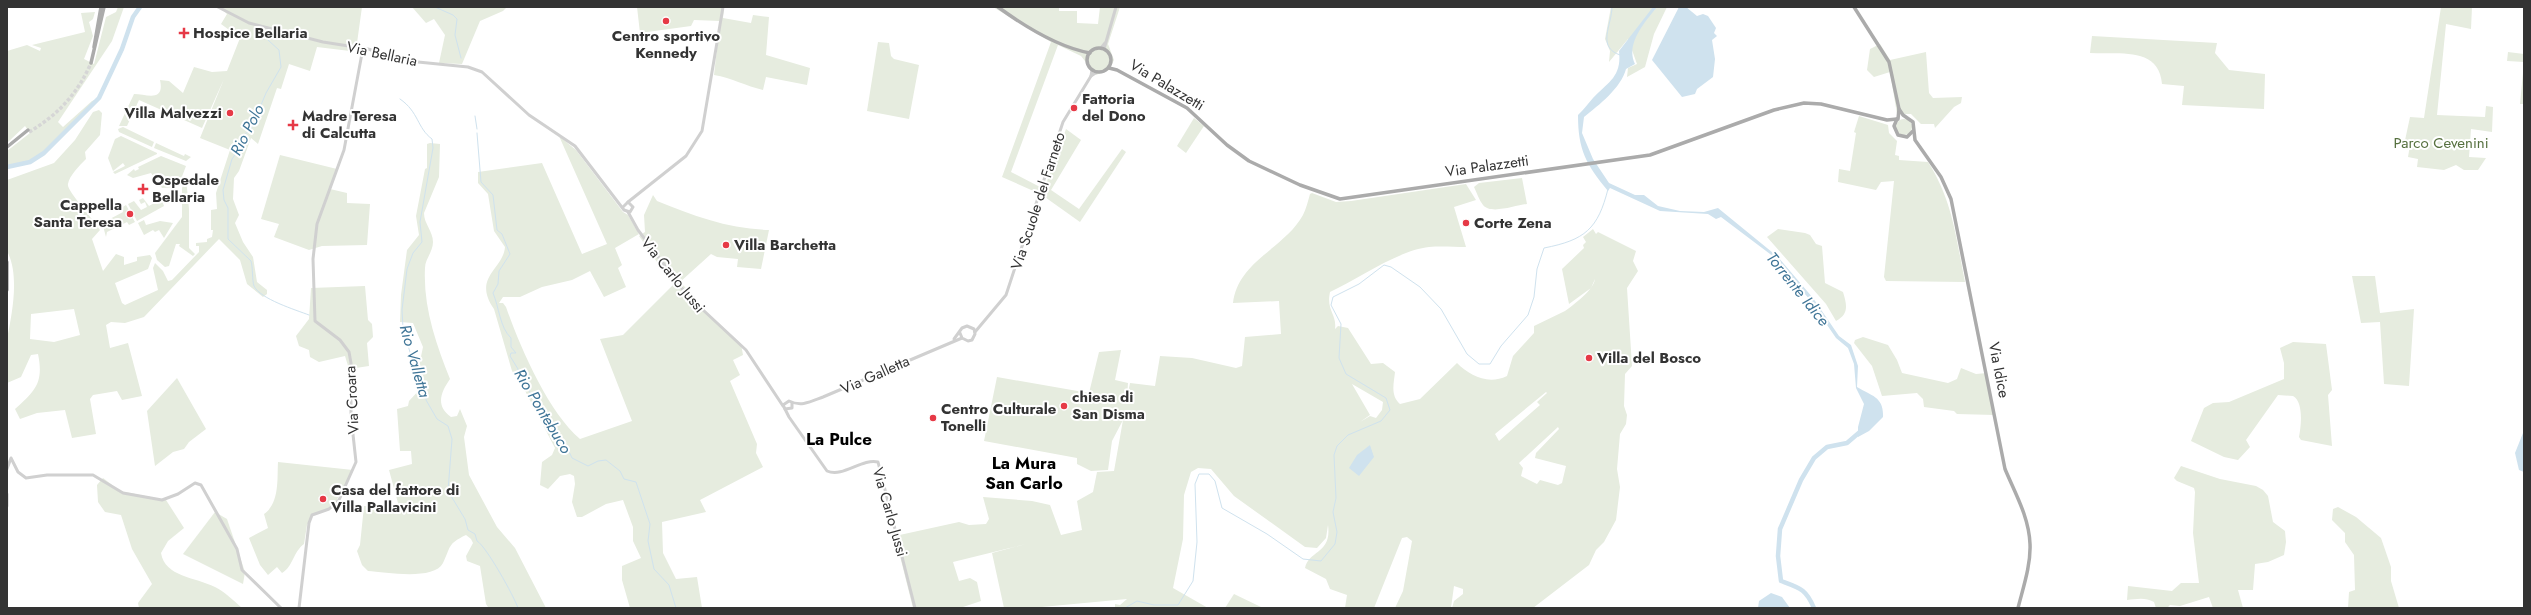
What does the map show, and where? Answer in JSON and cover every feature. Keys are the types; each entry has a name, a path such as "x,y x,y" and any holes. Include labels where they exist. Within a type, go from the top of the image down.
{"main road":[{"path":"90,62 102,7"},
{"path":"998,7 1038,33 1079,51 1090,53 1103,49"},
{"name":"Via Idice","path":"1854,7 1889,62 1899,108 1905,117 1913,122 1913,131 1917,143 1940,177 1951,199 2005,468 2022,508 2029,531 2030,556 2018,608"},
{"name":"Via Palazzetti","path":"1103,49 1108,52 1111,61 1117,70"},
{"path":"1079,51 1088,60 1092,70 1097,72"},
{"path":"1088,60 1090,53"},
{"name":"Via Palazzetti","path":"1109,68 1111,61"},
{"name":"Via Palazzetti","path":"1097,72 1109,68 1117,70 1187,108 1227,145 1250,161 1330,197 1348,198 1613,161 1666,151 1774,110 1804,103 1822,104 1887,120 1897,119"},
{"name":"Via Idice","path":"1899,108 1894,126 1898,135 1907,137 1917,143"},
{"path":"1897,119 1905,117"},
{"name":"Via Palazzetti","path":"1887,120 1894,126"},
{"path":"8,145 28,131"},
{"path":"1907,137 1913,131"},
{"path":"7,262 7,290"}],"street":[{"name":"Via Bellaria","path":"218,7 234,17 256,26 323,42 363,48 408,61 476,69 487,74 529,115 575,146 616,200"},
{"path":"616,200 623,208 627,202 686,156 702,131 723,7"},
{"path":"1103,49 1116,7"},
{"name":"Via Croara","path":"299,608 309,523 312,514 329,509 339,500 356,462 351,416 350,358 340,340 315,321 313,259 317,224 344,150 363,48"},
{"name":"Via Scuole del Farneto","path":"975,332 1006,295 1063,122 1091,76 1092,70"},
{"name":"Via Scuole del Farneto","path":"1091,76 1097,72"},
{"path":"628,212 633,208 640,192"},
{"path":"616,200 627,202 633,208"},
{"name":"Via Carlo Jussi","path":"623,208 628,212 638,230 687,295 746,350 788,415 827,471 834,473 876,461 880,465 915,608"},
{"name":"Via Carlo Jussi","path":"633,208 633,220"},
{"name":"Via Scuole del Farneto","path":"972,328 982,324"},
{"path":"965,327 972,328 975,332 971,341 962,338 960,333 965,327"},
{"name":"Via Galletta","path":"952,341 960,333"},
{"name":"Via Galletta","path":"791,409 796,405 823,397 962,338"},
{"path":"779,399 796,405"},
{"path":"786,401 784,408 791,409"},
{"path":"788,415 792,403"},
{"path":"7,469 11,458 18,472 26,478 47,475 93,475 123,492 162,500 178,494 194,483 201,485 237,549 242,570 281,608"},
{"path":"7,494 7,506"}],"green space":[{"path":"118,7 124,7 112,41 58,122 63,127 92,101 99,98 44,153 30,162 7,167 7,151 30,133 25,126 7,143 7,51 27,45 40,51 41,48 32,45 85,32 81,13 95,12 93,19 89,22 93,36 84,59 94,64 106,17 116,12"},
{"path":"220,7 362,7 357,43 350,51 317,47 310,71 289,64 281,89 277,88 258,144 251,138 239,171 234,178 233,199 239,215 235,223 243,242 253,257 257,282 267,290 267,294 263,297 247,284 240,260 219,239 144,317 125,323 111,322 106,325 110,348 128,343 142,396 122,400 117,391 93,395 90,399 96,434 72,438 65,410 37,413 20,419 15,409 28,397 36,386 39,379 40,364 38,354 31,355 21,377 7,383 6,344 13,306 14,283 11,261 7,251 7,180 54,163 75,140 93,112 99,110 102,113 100,135 85,152 86,159 78,167 68,184 71,192 100,230 92,239 103,271 116,254 124,257 124,265 137,261 137,257 150,255 152,258 148,269 115,283 122,303 125,305 158,290 153,268 155,263 163,271 168,281 172,280 199,252 199,246 196,246 196,243 207,242 207,239 212,237 213,230 211,230 211,210 217,209 216,193 230,150 200,138 224,79 202,128 139,100 127,126 119,126 134,94 149,96 157,95 160,92 161,87 160,80 169,81 183,93 194,67 212,72 227,71 240,38 221,24 227,14","holes":["74,309 80,335 54,342 30,339 31,314"]},
{"path":"412,7 507,7 503,11 480,21 462,64 439,63 445,35 434,19 426,23"},
{"path":"637,7 724,7 723,18 751,23 753,15 769,17 766,55 810,68 807,85 766,77 763,90 714,75 720,21 694,20 691,26 640,33"},
{"path":"993,7 1059,7 1059,11 1077,11 1077,23 1098,24 1100,7 1120,7 1108,44 1114,60 1109,70 1096,75 1081,56 1058,45 1011,172 1040,187 1038,193 1002,177 1051,42"},
{"path":"1611,7 1667,7 1654,34 1645,67 1627,77 1628,68 1637,64 1628,39 1609,62 1610,51 1605,39"},
{"name":"Parco Cevenini","path":"2441,7 2472,7 2471,29 2446,24 2437,115 2485,117 2486,106 2493,107 2492,132 2471,129 2469,157 2486,158 2478,170 2464,170 2456,165 2444,170 2417,167 2418,159 2408,157 2410,145 2404,145 2410,117 2424,118"},
{"path":"2092,36 2217,43 2215,53 2229,70 2265,74 2264,109 2182,105 2184,86 2162,84 2159,72 2153,63 2145,58 2124,54 2090,53"},
{"path":"878,42 889,43 891,56 894,59 919,65 909,119 867,111"},
{"path":"1880,44 1890,60 1926,52 1929,93 1933,98 1962,97 1961,103 1954,107 1935,128 1934,124 1921,124 1911,114 1897,114 1890,72 1874,77 1867,70 1870,49"},
{"path":"2508,52 2524,54 2524,62 2507,61"},
{"path":"2524,62 2524,104 2520,104"},
{"path":"1859,116 1888,125 1889,133 1897,141 1895,155 1899,156 1899,160 1928,162 1943,191 1948,206 1956,235 1965,282 1886,281 1884,277 1894,181 1881,182 1876,190 1838,182 1839,169 1850,171 1856,133 1854,132"},
{"path":"1194,118 1204,126 1186,153 1177,146"},
{"path":"1904,119 1911,124 1912,127 1907,134 1904,135 1897,130 1896,127 1901,120"},
{"path":"123,127 154,142 152,147 119,132 118,129"},
{"path":"1066,129 1081,140 1051,190 1079,209 1122,149 1126,152 1080,222 1042,195"},
{"path":"121,136 157,154 115,174 113,172 125,166 123,163 113,171 108,158 115,139"},
{"path":"559,136 576,150 623,212 628,215 639,234 615,248 622,265 618,268 626,287 604,297 590,271 572,280 542,287 520,297 503,297 499,303 503,303 506,307 527,359 546,396 568,427 580,439 632,421 600,339 623,335 673,285 639,236 645,232 644,215 653,195 657,201 712,221 740,227 769,230 761,269 737,267 738,259 717,257 711,254 680,282 694,296 700,306 741,344 743,355 733,360 740,375 730,381 757,444 756,453 763,467 700,500 706,512 662,522 663,553 676,579 697,577 702,608 630,608 622,580 622,566 641,558 633,541 633,527 623,500 606,504 582,517 577,517 572,502 575,484 574,476 570,474 560,476 548,489 540,485 542,462 552,455 555,448 521,383 512,371 494,309 488,298 486,289 487,281 503,255 505,247 494,231 488,194 478,183 478,172 542,163 582,254 607,244"},
{"path":"156,143 184,156 185,154 191,157 186,161 154,148"},
{"path":"427,144 440,144 439,177 424,213 425,221 433,238 432,249 425,265 425,283 428,311 435,339 450,379 442,394 441,404 446,413 451,417 457,416 460,409 467,426 464,437 469,475 497,527 515,548 546,608 488,607 486,604 480,566 467,561 466,556 473,543 466,535 450,546 443,563 438,569 420,574 397,574 368,571 362,565 357,551 360,545 364,506 388,506 390,511 396,510 398,503 389,470 412,464 411,451 400,451 397,409 408,406 409,401 421,388 419,366 423,347 413,323 400,322 401,295 407,250 419,235 416,216 425,169 427,168"},
{"path":"280,155 337,169 330,189 347,193 347,203 370,204 367,245 322,246 309,250 274,237 279,224 261,219"},
{"path":"161,156 186,166 178,187 162,188 151,173 133,178 127,175 134,169 135,171 139,169 138,167"},
{"path":"186,178 189,209 189,248 195,254 193,256 179,246 180,244 176,244 169,266 165,267 157,260 155,253 182,217 182,188"},
{"path":"1522,178 1527,204 1504,209 1487,208 1479,199 1474,187 1479,183"},
{"path":"1466,184 1476,200 1454,207 1466,247 1429,247 1417,249 1392,259 1330,292 1329,304 1335,329 1338,326 1348,328 1371,364 1383,363 1395,372 1394,393 1400,404 1420,399 1457,363 1468,372 1480,378 1493,380 1507,376 1513,356 1534,333 1534,326 1565,311 1591,288 1569,304 1562,269 1584,248 1583,245 1586,242 1583,237 1593,229 1596,234 1598,232 1636,251 1633,261 1638,271 1627,288 1632,366 1625,374 1624,406 1627,415 1626,424 1620,434 1617,469 1620,487 1616,520 1604,542 1596,550 1589,565 1533,608 1452,608 1454,601 1463,594 1463,589 1454,586 1451,608 1395,608 1403,591 1412,541 1407,537 1402,538 1374,608 1345,608 1347,595 1330,589 1326,579 1305,568 1307,562 1324,547 1327,541 1328,525 1326,538 1317,548 1305,547 1234,496 1211,469 1198,468 1191,472 1184,495 1183,539 1173,588 1208,608 1115,608 1115,604 1120,605 1127,599 1031,608 1004,608 992,553 1026,544 953,562 959,581 970,578 977,582 981,601 960,608 913,608 895,536 959,522 969,525 986,524 989,519 983,497 1032,501 1050,505 1061,535 1082,530 1077,501 1093,492 1097,472 1114,471 1123,420 1112,441 1108,470 1091,471 1077,464 1077,458 984,441 997,377 1089,393 1099,352 1121,350 1115,380 1128,383 1127,398 1130,383 1155,386 1160,356 1192,358 1236,368 1242,366 1245,337 1281,334 1279,301 1233,303 1237,289 1244,276 1253,265 1295,227 1304,213 1310,194 1312,193 1336,202","holes":["1352,384 1383,402 1382,410 1376,418 1370,416 1360,422 1370,415","1546,392 1547,393 1537,402 1540,405 1499,441 1495,434","1558,427 1559,429 1536,453 1535,458 1566,466 1562,483 1558,485 1540,480 1537,484 1521,476 1523,468 1519,463"]},
{"path":"176,192 175,197 163,203 164,206 137,221 128,204 134,201 141,210 147,207 145,202 141,204 139,200 143,198 149,206 156,202 155,199 167,193"},
{"path":"126,205 130,212 127,215 131,215 135,222 129,225 127,222 107,232 106,237 103,226 108,220 123,212 121,208"},
{"path":"144,220 146,225 160,221 173,223 164,238 159,230 155,232 153,230 144,235 138,223"},
{"path":"1778,229 1805,233 1810,235 1816,244 1822,246 1825,283 1843,292 1846,305 1845,312 1836,321 1826,304 1767,237"},
{"path":"2352,276 2375,276 2380,313 2414,309 2409,386 2384,384 2380,322 2361,323"},
{"path":"365,286 368,320 372,324 373,337 367,343 369,366 349,369 345,356 319,362 310,357 309,350 299,346 296,336 309,319 311,288"},
{"path":"1863,337 1888,345 1897,360 1902,373 1948,383 1957,379 1961,368 1976,374 1987,373 1995,415 1957,414 1954,411 1924,407 1923,399 1917,393 1882,396 1872,366 1854,343 1855,340"},
{"path":"2293,342 2326,344 2332,390 2328,395 2332,446 2301,440 2299,437 2301,415 2299,404 2293,396 2278,395 2246,440 2250,447 2238,460 2224,457 2191,441 2204,408 2213,403 2229,402 2284,379 2284,363 2280,348"},
{"path":"177,378 206,429 189,442 184,449 173,452 155,466 147,411"},
{"path":"278,462 353,470 333,507 314,515 307,525 304,544 297,551 289,567 282,573 277,567 268,575 260,565 249,538 268,528 264,514 273,503 277,490"},
{"path":"2181,466 2220,479 2256,486 2263,490 2268,496 2273,522 2285,531 2286,542 2284,555 2268,562 2255,564 2253,590 2238,590 2243,608 2213,608 2209,597 2180,606 2170,605 2167,608 2156,608 2154,602 2147,599 2127,600 2128,586 2172,591 2181,583 2199,583 2193,533 2195,492 2194,488 2177,481 2174,478"},
{"path":"103,478 120,491 166,500 184,528 168,541 161,553 168,567 175,572 219,589 242,608 139,608 138,603 152,584 132,549 121,515 105,512 98,502 97,485"},
{"path":"2338,507 2356,517 2381,538 2391,567 2391,581 2399,608 2348,608 2349,592 2355,590 2354,555 2345,542 2345,533 2332,520 2333,509"},
{"path":"215,512 227,519 245,572 243,584 183,554"},
{"path":"1234,594 1261,607 1261,608 1225,608"}],"water":[{"path":"1653,7 1657,7 1642,26 1634,41 1633,56 1635,64 1626,69 1619,83 1603,102 1584,117 1582,133 1593,159 1609,183 1635,195 1644,195 1658,206 1680,211 1704,212 1718,208 1778,257 1813,298 1839,336 1851,345 1858,366 1857,387 1876,398 1881,405 1883,417 1869,431 1858,437 1858,427 1864,404 1856,388 1854,364 1848,348 1836,338 1810,300 1774,257 1721,217 1716,219 1708,214 1660,211 1610,188 1608,191 1594,173 1585,156 1578,127 1578,115 1613,78 1618,67 1619,51"},
{"path":"1679,7 1686,7 1697,16 1703,14 1708,16 1716,28 1714,33 1717,36 1712,40 1715,59 1713,77 1697,89 1695,94 1682,97 1652,60"},
{"path":"2523,433 2524,472 2519,470 2515,453"},
{"path":"1370,445 1374,457 1359,476 1349,468 1357,455"},
{"path":"1771,593 1782,597 1790,608 1758,608 1759,601"}],"waterway":[{"path":"7,167 30,162 44,153 99,98 122,49 133,17 140,7"},
{"name":"Rio Pontebuco","path":"435,7 453,15 457,19 455,35 461,58"},
{"path":"1612,7 1607,41 1609,47 1620,55"},
{"name":"Rio Polo","path":"258,31 279,50 281,67 266,93 251,129 242,137 239,149 232,159 223,190 224,200 228,208 228,239 251,261 253,283 258,291 279,304 309,315"},
{"name":"Rio Valletta","path":"400,99 411,109 423,130 432,139 433,148 420,222 422,242 413,253 407,269 402,310 403,328 416,373 426,386 426,400 437,419 448,426 452,439 448,491 465,519 468,530 475,534 477,541 493,561 518,608"},
{"name":"Rio Pontebuco","path":"475,116 477,129"},
{"name":"Rio Pontebuco","path":"477,133 481,182 493,195 497,230 502,234 510,254 499,271 498,284 493,293 504,329 511,338 511,347 516,353 511,353 510,356 518,369 518,375 524,377 531,395 546,412 563,439 572,458 588,466 598,461 606,460 620,471 624,479 636,482 650,524 648,541 654,569 669,585 676,608"},
{"path":"1125,608 1137,601 1154,605 1178,605 1193,581 1197,542 1195,484 1199,474 1209,474 1215,481 1222,508 1267,534 1303,559 1321,561 1335,544 1337,532 1333,512 1336,498 1334,455 1337,446 1348,435 1381,421 1390,410 1386,398 1346,374 1339,358 1341,324 1331,305 1333,297 1359,284 1384,265 1391,267 1420,287 1441,309 1467,354 1479,364 1490,364 1501,346 1528,315 1534,297 1537,269 1544,248 1570,241 1588,230 1600,214 1608,189"},
{"name":"Torrente Idice","path":"1814,608 1802,590 1781,581 1778,556 1780,529 1801,480 1814,458 1827,447 1847,443 1861,431"}],"tunnel":[{"path":"29,132 58,111 80,84 91,63"}],"place":[{"name":"Centro sportivo Kennedy","path":"666,21"},
{"name":"Hospice Bellaria","path":"184,33"},
{"name":"Fattoria del Dono","path":"1074,108"},
{"name":"Villa Malvezzi","path":"230,113"},
{"name":"Madre Teresa di Calcutta","path":"293,125"},
{"name":"Ospedale Bellaria","path":"143,189"},
{"name":"Cappella Santa Teresa","path":"130,214"},
{"name":"Corte Zena","path":"1466,223"},
{"name":"Villa Barchetta","path":"726,245"},
{"name":"Villa del Bosco","path":"1589,358"},
{"name":"chiesa di San Disma","path":"1064,406"},
{"name":"Centro Culturale Tonelli","path":"933,418"},
{"name":"Casa del fattore di Villa Pallavicini","path":"323,499"}],"district":[{"name":"La Pulce","path":"839,439"},
{"name":"La Mura San Carlo","path":"1024,473"}]}
